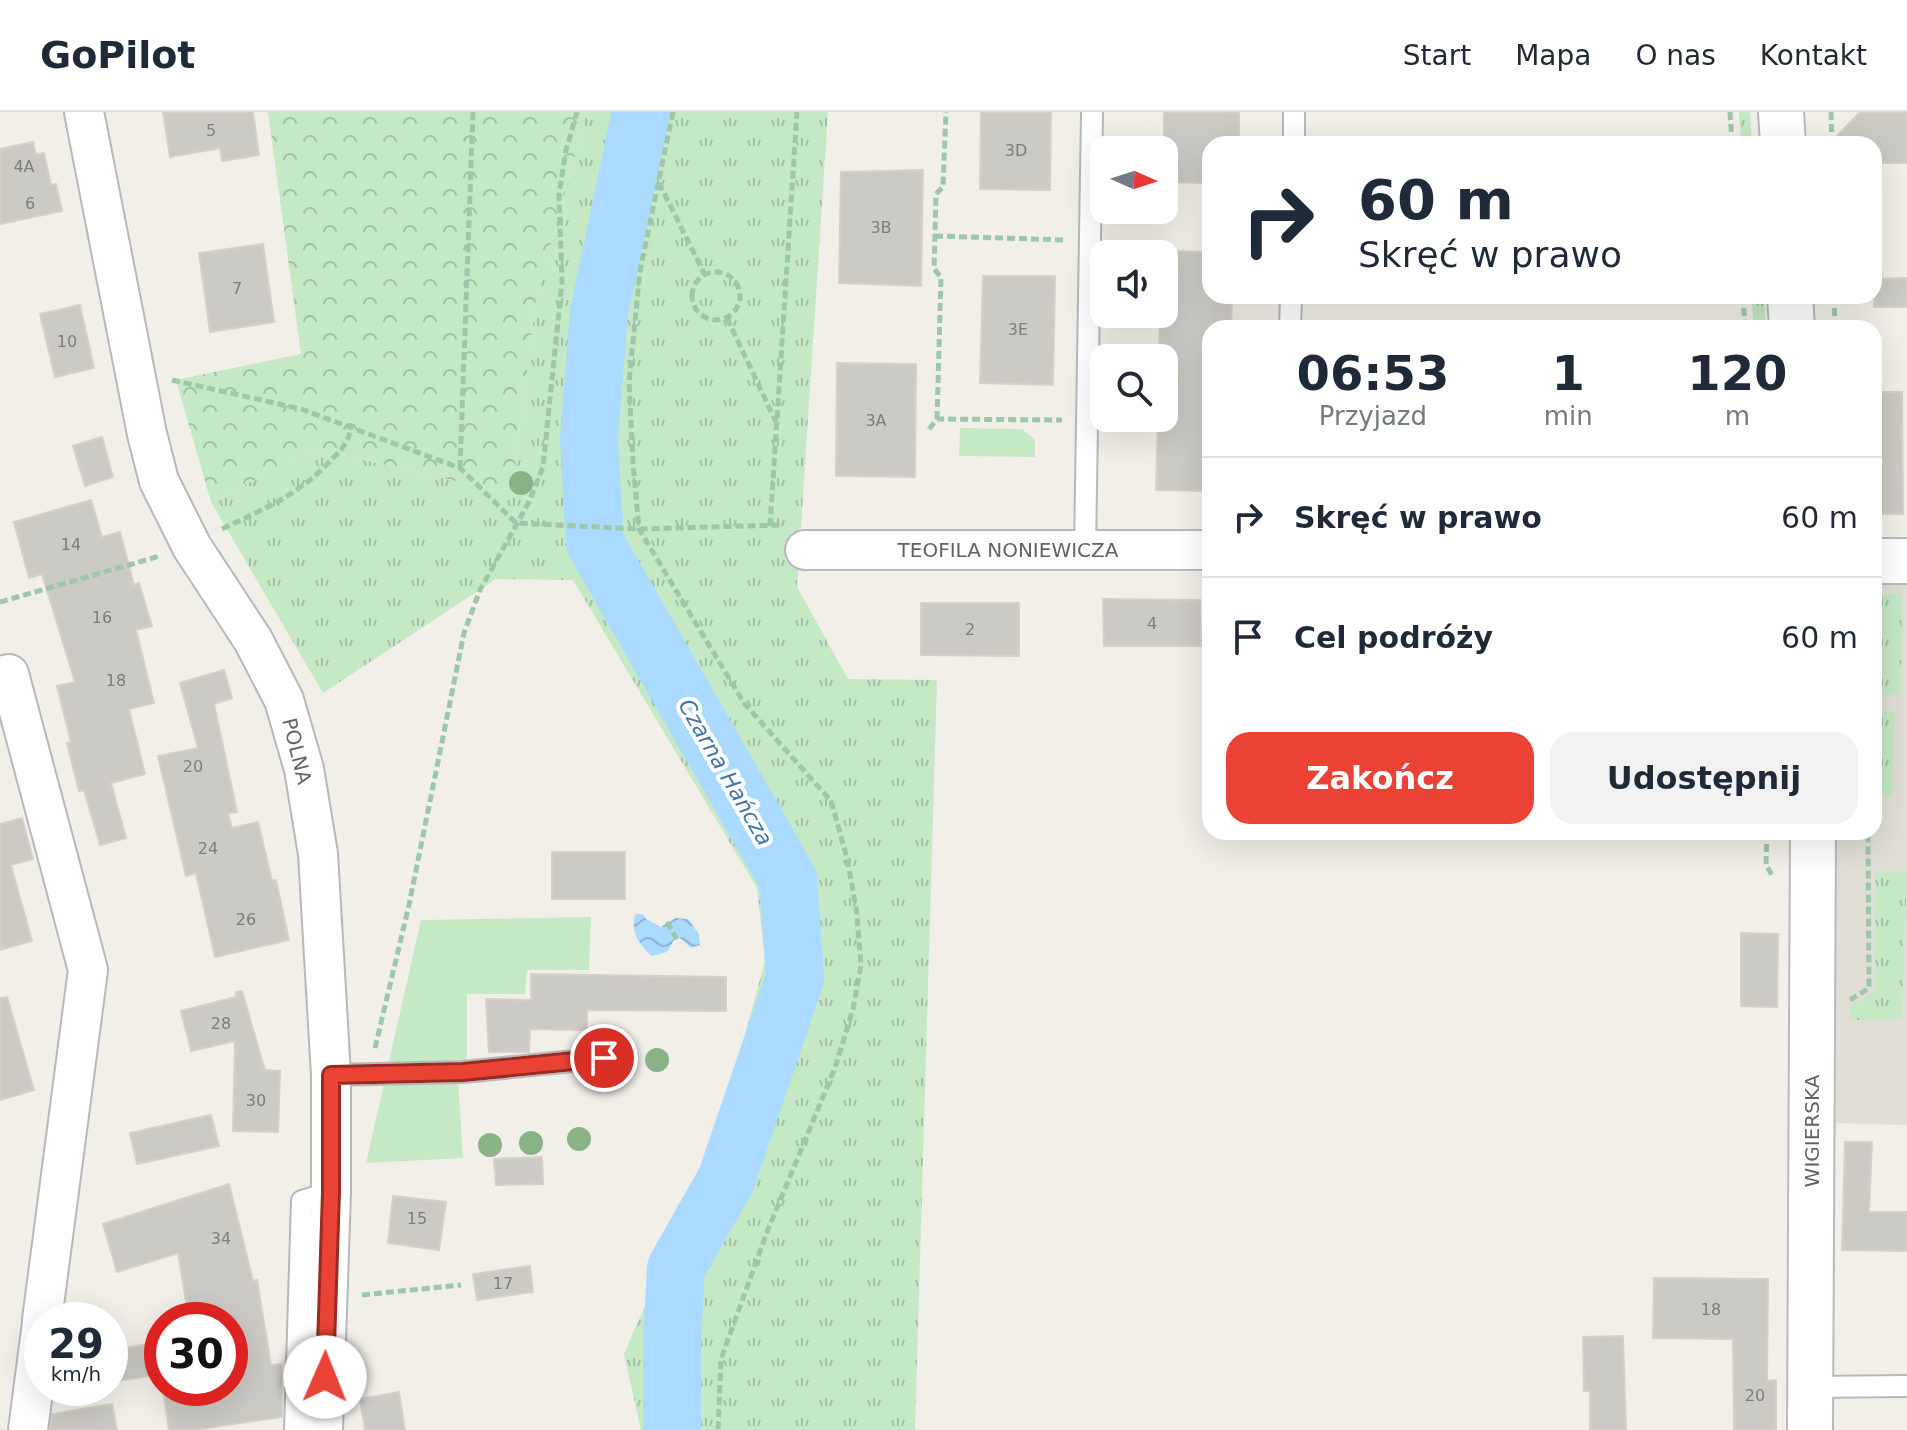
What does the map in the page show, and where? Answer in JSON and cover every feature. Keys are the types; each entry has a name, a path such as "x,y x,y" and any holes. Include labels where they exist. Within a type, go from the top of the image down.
{"main road":[{"path":"1781,112 1782,136"},
{"path":"1882,561 1907,561"},
{"name":"WIGIERSKA","path":"1810,1430 1813,840"}],"street":[{"name":"POLNA","path":"84,112 159,481 201,541 284,700 304,769 318,854 331,1075 331,1192 323,1430"},
{"name":"TEOFILA NONIEWICZA","path":"797,538 1085,550 1202,550"},
{"path":"0,676 9,674 88,970 45,1302"},
{"path":"28,1430 31,1406"}],"lane":[{"path":"1090,240 1092,112"},
{"path":"1294,112 1294,136"},
{"path":"1085,550 1090,241"},
{"path":"331,1075 463,1072 604,1058"},
{"path":"295,1430 302,1201 331,1192"},
{"path":"1811,1387 1907,1386"}],"path":[{"path":"460,468 473,112"},
{"path":"369,1074 409,905 464,633 480,590 529,502 543,467 562,282 559,195 566,150 577,112"},
{"path":"673,112 640,271 629,382 639,529 744,703 831,801 847,858 856,907 861,965 853,1009 835,1068 767,1232 721,1359 718,1430"},
{"path":"770,526 797,112"},
{"path":"929,429 937,419 941,277 934,269 936,194 943,187 946,112"},
{"path":"1730,112 1732,136"},
{"path":"1831,112 1832,136"},
{"path":"659,181 705,275"},
{"path":"935,236 1090,241"},
{"path":"719,272 738,285 740,300 727,318 710,320 696,311 693,287 705,275 719,272"},
{"path":"727,318 777,423"},
{"path":"170,379 301,409 460,468 516,523 639,529 770,526 797,538"},
{"path":"937,419 1087,420"},
{"path":"0,602 201,541 295,494 320,473 349,440 351,427"},
{"path":"667,922 679,943"},
{"path":"327,1299 461,1285"}],"shaded area":[{"path":"1882,578 1907,578 1907,1125 1827,1123 1833,840 1882,840"}],"green space":[{"path":"268,112 587,112 536,298 512,494 316,449 211,502 176,380 301,354"},
{"path":"587,112 828,112 797,587 848,679 937,680 915,1430 641,1430 624,1354 714,1148 765,961 757,888 573,580 496,579 323,693 211,502 316,449 512,494 536,298"},
{"path":"1739,112 1750,112 1752,136 1740,136"},
{"path":"1752,304 1764,304 1766,320 1753,320"},
{"path":"960,428 1022,429 1035,440 1035,457 959,456"},
{"path":"1902,593 1901,695 1882,695 1882,595"},
{"path":"1882,712 1895,712 1892,797 1882,796"},
{"path":"1907,871 1902,1019 1849,1020 1850,1006 1875,993 1875,872"},
{"path":"591,917 589,970 527,970 525,994 467,994 467,1055 458,1080 463,1158 366,1163 421,920"}],"water":[{"path":"636,914 643,914 661,927 675,918 688,919 699,934 700,945 691,948 679,937 667,952 652,956 636,937"}],"building":[{"path":"163,112 253,112 259,155 222,161 220,148 170,157"},
{"path":"981,112 1051,112 1050,190 980,189"},
{"path":"1164,112 1239,112 1239,136 1202,136 1202,183 1178,182 1178,136 1164,136"},
{"path":"1860,112 1907,112 1907,163 1882,163 1882,136 1837,136"},
{"path":"33,142 36,155 44,153 51,185 56,184 62,211 0,224 0,149"},
{"path":"923,170 921,286 839,283 841,172"},
{"path":"263,244 274,322 210,332 199,253"},
{"path":"1178,251 1202,252 1202,304 1232,304 1231,320 1202,320 1202,491 1156,490 1158,432 1178,432 1178,344 1159,344 1160,328 1178,328"},
{"path":"983,276 1055,276 1053,385 980,383"},
{"path":"1907,278 1907,307 1874,307 1874,304 1882,304 1882,279"},
{"path":"80,305 94,368 55,377 40,314"},
{"path":"837,363 916,364 915,477 836,476"},
{"path":"1882,392 1902,392 1903,514 1882,514"},
{"path":"102,437 113,477 85,486 73,446"},
{"path":"91,500 102,537 120,532 134,585 139,583 152,626 136,630 154,703 129,709 145,774 111,783 126,838 100,845 84,790 79,791 57,686 75,682 42,574 29,578 14,522"},
{"path":"1103,599 1200,600 1201,646 1104,646"},
{"path":"921,603 1019,603 1019,656 921,655"},
{"path":"224,670 232,698 214,704 237,812 228,814 232,828 258,822 272,881 276,880 289,940 215,957 196,873 186,876 158,756 198,748 180,683"},
{"path":"22,818 33,859 11,865 32,941 0,950 0,824"},
{"path":"552,852 625,852 625,899 552,899"},
{"path":"1741,933 1778,934 1777,1007 1741,1006"},
{"path":"531,974 726,977 726,1011 587,1010 587,1030 530,1029 529,1052 489,1052 486,999 531,1000"},
{"path":"242,991 265,1070 280,1071 278,1132 233,1131 235,1041 191,1051 181,1011 236,997 236,992"},
{"path":"7,997 34,1090 0,1100 0,998"},
{"path":"211,1115 219,1146 137,1164 130,1133"},
{"path":"1845,1142 1872,1142 1869,1212 1907,1212 1907,1251 1842,1250"},
{"path":"542,1157 543,1184 496,1185 494,1159"},
{"path":"229,1184 253,1281 257,1280 271,1365 281,1364 282,1417 193,1430 169,1430 166,1406 248,1406 248,1302 186,1302 178,1253 117,1272 103,1224"},
{"path":"393,1196 446,1202 439,1250 388,1243"},
{"path":"530,1266 533,1292 477,1300 473,1274"},
{"path":"1654,1278 1768,1279 1767,1381 1776,1380 1776,1430 1734,1430 1733,1339 1653,1338"},
{"path":"1623,1336 1626,1430 1590,1430 1590,1391 1584,1391 1583,1337"},
{"path":"144,1345 144,1377 128,1379 128,1347"},
{"path":"399,1392 405,1430 365,1430 360,1399"},
{"path":"112,1406 117,1430 50,1430 52,1414"}],"waterway":[{"name":"Czarna Hańcza","path":"641,112 599,313 589,438 595,543 788,879 795,978 726,1180 676,1268 672,1430"}],"route":[{"path":"325,1377 331,1075 463,1072 604,1058"}]}
